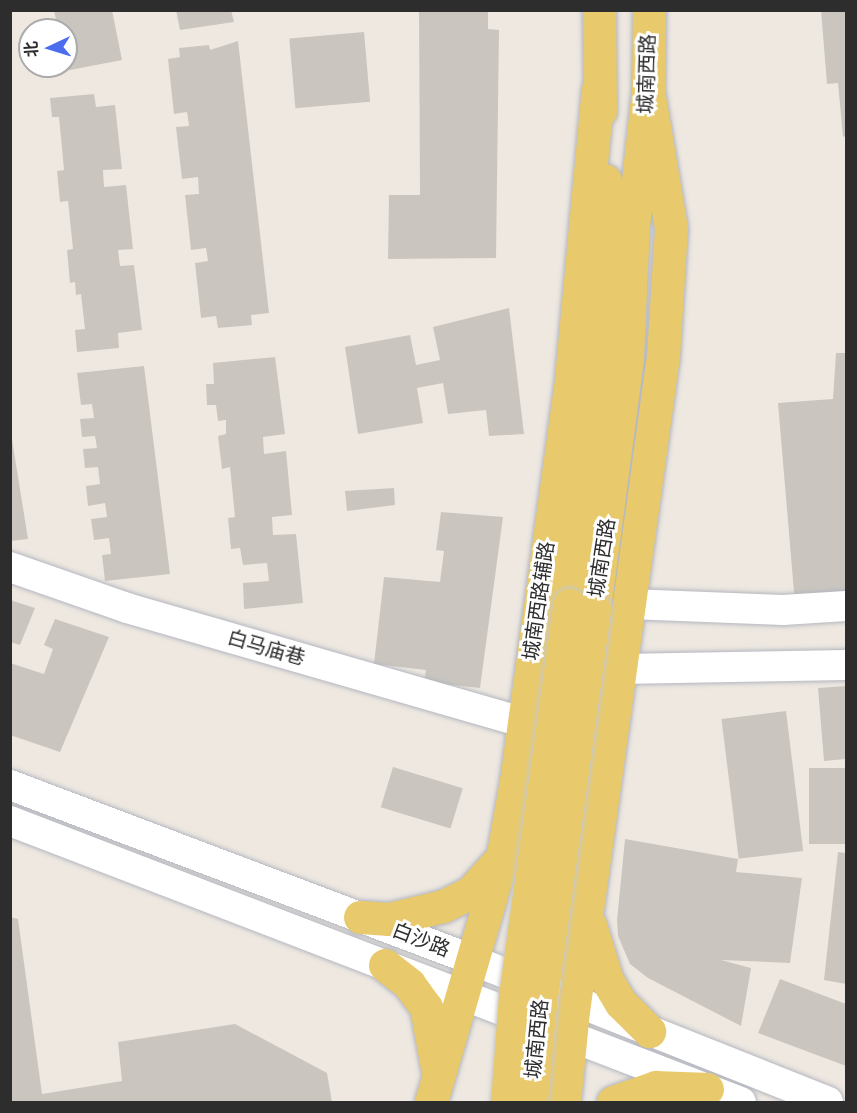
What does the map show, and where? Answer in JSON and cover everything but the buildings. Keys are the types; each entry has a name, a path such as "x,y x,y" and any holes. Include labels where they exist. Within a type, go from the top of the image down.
{"main road":[{"name":"城南西路","path":"531,1102 582,607 607,302 610,229 598,90 598,10"},
{"name":"城南西路","path":"507,1102 515,996 582,607 621,430 633,226 648,91 649,10"},
{"name":"城南西路辅路","path":"433,1096 502,854 570,389 598,90"},
{"path":"564,1102 574,1001 663,356 670,228 648,91"},
{"path":"360,917 389,920 443,906 470,893 488,877 502,854"},
{"path":"587,909 607,980 621,1003 649,1031"},
{"path":"385,964 409,984 426,1007 437,1062 433,1096"},
{"path":"613,1102 656,1088 707,1089"}],"street":[{"name":"白马庙巷","path":"10,567 127,608 523,722"},
{"path":"629,604 783,610 846,606"},
{"path":"620,669 846,665"},
{"name":"白沙路","path":"10,785 472,960 828,1102"},
{"name":"白沙路","path":"10,821 741,1102"},
{"path":"570,1035 580,1102"}]}
